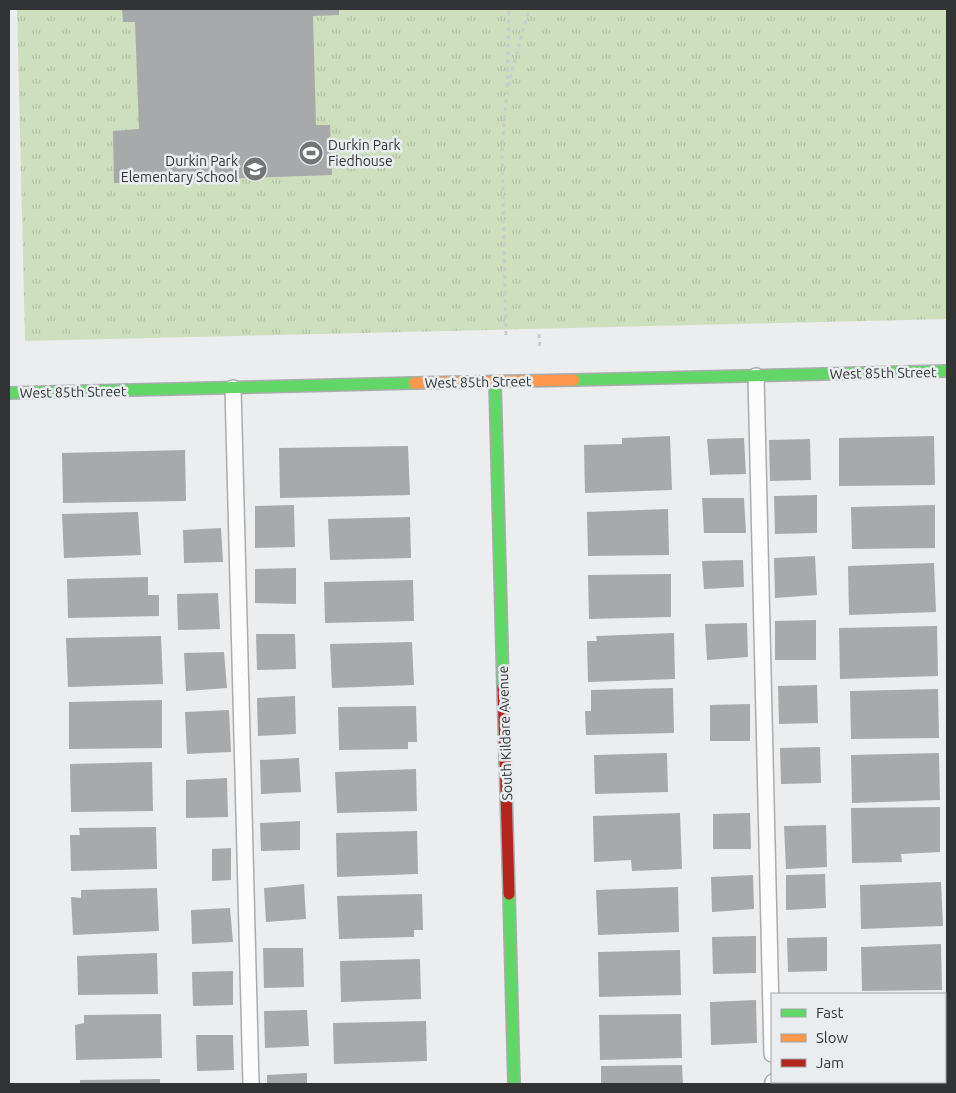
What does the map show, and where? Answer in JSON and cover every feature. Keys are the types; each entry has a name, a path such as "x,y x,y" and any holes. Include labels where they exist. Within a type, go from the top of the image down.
{"street":[{"name":"West 85th Street","path":"9,393 947,371"},
{"name":"South Kildare Avenue","path":"495,382 514,1084"}],"lane":[{"path":"756,376 771,1012"},
{"path":"233,388 251,1084"}],"path":[{"path":"506,336 502,150 507,91 509,9"},
{"path":"507,91 529,9"},
{"path":"540,334 541,355"}],"green space":[{"path":"17,9 947,9 947,319 25,341"}],"building":[{"path":"122,9 339,9 339,15 313,16 316,125 330,125 332,175 114,183 113,131 139,129 135,22 123,22"},
{"path":"670,436 672,490 585,493 584,445 622,444 622,438"},
{"path":"934,436 935,485 839,486 839,438"},
{"path":"744,438 746,474 710,475 707,439"},
{"path":"810,439 811,480 770,481 769,440"},
{"path":"408,446 410,495 280,498 279,448"},
{"path":"185,450 186,501 63,503 62,453"},
{"path":"817,495 817,533 775,534 774,496"},
{"path":"702,498 744,498 746,533 704,533"},
{"path":"294,505 295,547 255,548 255,506"},
{"path":"935,505 935,548 852,549 851,507"},
{"path":"668,509 669,555 588,556 587,512"},
{"path":"138,512 141,555 64,558 62,514"},
{"path":"410,517 411,558 330,560 328,519"},
{"path":"221,528 223,562 184,563 183,530"},
{"path":"815,556 817,595 775,598 774,558"},
{"path":"743,560 744,587 704,589 702,561"},
{"path":"934,563 936,612 849,615 848,566"},
{"path":"296,568 296,604 255,603 255,569"},
{"path":"671,574 671,617 589,619 588,575"},
{"path":"148,577 148,595 159,595 159,616 68,618 67,579"},
{"path":"413,580 414,621 325,623 324,582"},
{"path":"218,593 220,629 178,630 177,594"},
{"path":"816,620 816,660 775,660 775,621"},
{"path":"747,623 748,657 707,660 705,624"},
{"path":"937,626 938,676 840,679 839,628"},
{"path":"674,633 675,679 588,682 587,641 597,641 596,636"},
{"path":"256,634 295,634 296,669 257,670"},
{"path":"161,636 163,684 68,687 66,638"},
{"path":"412,642 414,685 332,688 330,644"},
{"path":"224,652 227,688 186,691 184,653"},
{"path":"817,685 818,723 779,724 778,686"},
{"path":"673,688 674,733 586,735 585,711 591,711 591,690"},
{"path":"938,689 939,738 851,739 850,691"},
{"path":"295,696 296,734 258,736 257,698"},
{"path":"162,700 162,748 69,749 69,702"},
{"path":"750,704 750,741 710,741 710,705"},
{"path":"416,706 417,742 408,742 408,749 339,750 338,707"},
{"path":"229,710 231,752 187,754 185,712"},
{"path":"820,747 821,783 781,784 780,748"},
{"path":"667,753 668,792 595,794 594,755"},
{"path":"939,753 940,800 852,803 851,755"},
{"path":"299,758 301,792 261,794 260,760"},
{"path":"152,762 153,811 71,812 70,764"},
{"path":"416,769 417,811 337,813 335,772"},
{"path":"227,778 228,817 186,818 186,780"},
{"path":"940,807 940,852 901,854 902,862 852,863 851,808"},
{"path":"680,813 682,869 632,871 631,860 594,862 593,816"},
{"path":"750,813 751,849 713,849 713,814"},
{"path":"300,821 300,850 261,851 260,823"},
{"path":"826,825 827,867 786,869 784,826"},
{"path":"156,827 157,869 71,871 70,835 80,835 79,828"},
{"path":"417,831 418,874 337,877 336,833"},
{"path":"231,848 231,880 212,881 212,849"},
{"path":"825,874 826,908 786,910 786,875"},
{"path":"753,875 754,909 712,912 711,877"},
{"path":"941,882 943,926 861,929 860,885"},
{"path":"304,884 306,919 266,922 264,888"},
{"path":"678,887 679,932 598,935 596,890"},
{"path":"157,888 159,931 73,935 71,897 81,898 81,890"},
{"path":"422,894 423,930 414,930 414,937 339,939 337,896"},
{"path":"230,908 233,942 192,944 191,910"},
{"path":"756,936 756,973 713,974 712,937"},
{"path":"827,937 827,971 788,972 787,938"},
{"path":"941,944 942,990 862,991 861,947"},
{"path":"263,948 303,948 304,987 264,988"},
{"path":"680,950 681,995 599,997 598,952"},
{"path":"157,953 158,994 78,995 77,956"},
{"path":"420,959 421,999 341,1002 340,961"},
{"path":"233,971 233,1005 193,1006 192,972"},
{"path":"756,1000 757,1043 711,1045 710,1002"},
{"path":"307,1010 309,1046 265,1048 264,1011"},
{"path":"161,1014 162,1058 76,1060 75,1025 84,1023 84,1015"},
{"path":"681,1014 682,1058 600,1060 599,1015"},
{"path":"426,1021 427,1061 334,1064 333,1023"},
{"path":"196,1035 233,1035 234,1070 197,1071"},
{"path":"682,1065 683,1084 601,1084 601,1066"},
{"path":"307,1073 307,1084 267,1084 267,1075"},
{"path":"160,1079 160,1084 80,1084 80,1080"},
{"path":"790,1083 828,1083 828,1084"},
{"path":"865,1083 946,1083 946,1084"}],"traffic: fast":[{"path":"574,380 947,371"},
{"path":"495,382 503,687"},
{"path":"9,393 414,383"},
{"path":"509,894 514,1084"}],"traffic: slow":[{"path":"414,383 574,380"}],"traffic: jam":[{"path":"503,687 509,894"}],"place":[{"name":"Durkin Park Fiedhouse","path":"311,153"},
{"name":"Durkin Park Elementary School","path":"255,169"}]}
